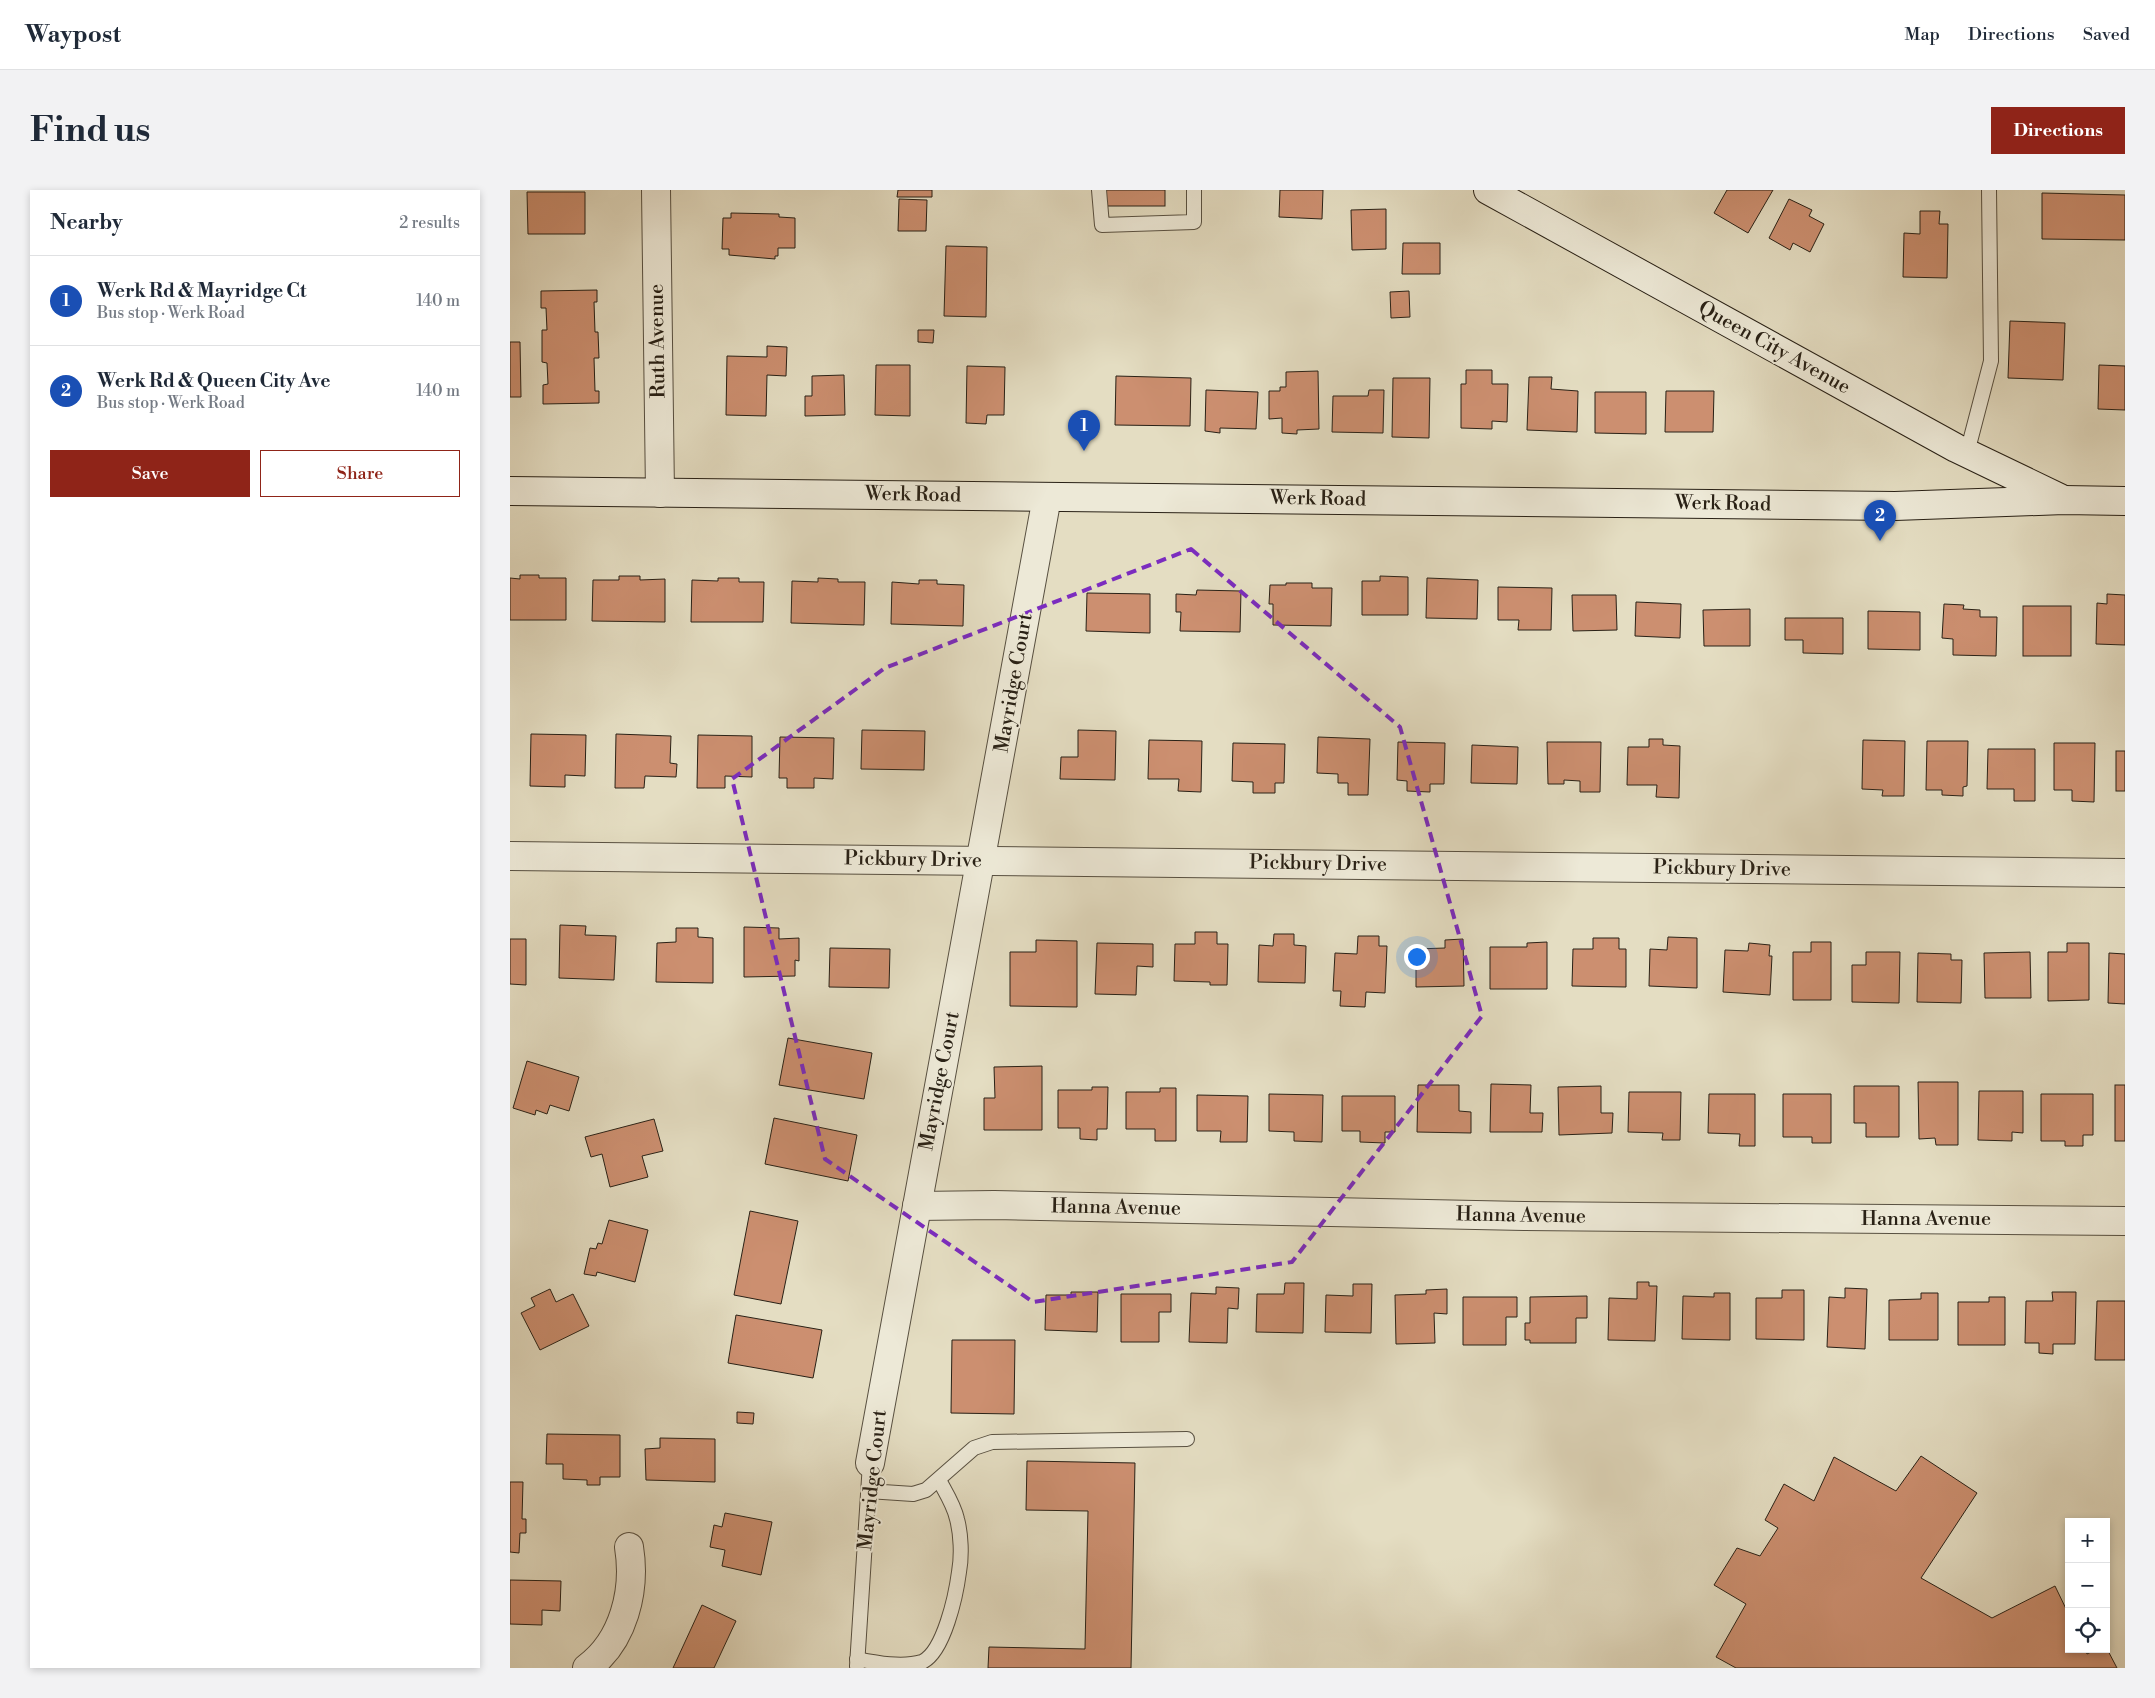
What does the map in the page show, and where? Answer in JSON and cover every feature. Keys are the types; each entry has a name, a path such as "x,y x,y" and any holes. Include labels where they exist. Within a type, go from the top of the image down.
{"street":[{"name":"Ruth Avenue","path":"656,190 660,493"},
{"name":"Queen City Avenue","path":"1488,190 1967,453 2064,500"},
{"name":"Werk Road","path":"510,491 1895,506 2064,500 2125,501"},
{"name":"Mayridge Court","path":"870,1463 1046,497"},
{"name":"Pickbury Drive","path":"510,856 2125,873"},
{"name":"Hanna Avenue","path":"917,1206 994,1205 1524,1216 2125,1221"},
{"path":"587,1668 611,1642 624,1617 631,1590 629,1547"}],"lane":[{"path":"1099,190 1102,225 1194,222 1194,190"},
{"path":"1967,453 1991,361 1989,190"},
{"path":"868,1491 914,1494 926,1490 939,1480 962,1456 974,1448 992,1442 1187,1439"},
{"name":"Mayridge Court","path":"857,1664 870,1463"},
{"path":"857,1664 896,1666 922,1662 932,1655 942,1635 953,1605 960,1561 957,1518 952,1503 939,1480"}],"highlighted area":[{"path":"1191,549 1400,727 1482,1016 1292,1262 1033,1302 825,1159 732,779 885,668"}],"building":[{"path":"898,190 932,190 932,197 897,197"},
{"path":"1104,190 1165,190 1165,206 1104,206"},
{"path":"1280,190 1323,190 1322,219 1279,217"},
{"path":"1727,190 1773,190 1748,233 1714,213"},
{"path":"527,192 585,192 585,234 528,234"},
{"path":"2042,193 2125,195 2125,240 2042,239"},
{"path":"899,199 927,200 926,231 898,231"},
{"path":"1789,199 1812,210 1809,216 1824,224 1810,252 1793,243 1790,250 1769,238"},
{"path":"1386,209 1386,249 1352,250 1351,210"},
{"path":"1920,211 1940,211 1939,224 1948,224 1947,278 1903,277 1904,233 1920,234"},
{"path":"731,213 779,214 779,217 795,218 795,248 778,248 778,256 775,256 775,259 729,255 729,249 722,249 723,218 731,218"},
{"path":"1403,243 1440,243 1440,274 1402,274"},
{"path":"946,246 987,247 986,317 944,316"},
{"path":"597,290 597,302 594,302 595,332 598,332 599,358 594,358 595,391 599,391 599,403 543,404 543,385 548,384 547,363 542,362 542,330 547,330 546,308 541,308 541,291"},
{"path":"1409,291 1410,317 1391,318 1390,292"},
{"path":"2010,321 2065,323 2063,380 2008,378"},
{"path":"918,330 934,330 933,343 918,342"},
{"path":"510,342 520,342 521,397 510,397"},
{"path":"767,346 787,347 786,376 767,375 766,416 726,415 727,356 767,357"},
{"path":"876,365 910,365 910,416 875,415"},
{"path":"2099,365 2125,366 2125,410 2098,409"},
{"path":"967,366 1005,367 1004,415 987,415 986,424 966,423"},
{"path":"1466,370 1492,370 1492,384 1508,384 1507,422 1492,421 1492,429 1461,428 1461,384 1466,384"},
{"path":"1318,371 1319,429 1297,430 1297,434 1282,433 1282,418 1269,419 1269,391 1280,391 1280,387 1286,387 1286,372"},
{"path":"844,375 845,415 805,416 805,396 812,396 812,376"},
{"path":"1116,376 1191,378 1190,426 1115,425"},
{"path":"1529,377 1552,377 1551,389 1578,391 1577,432 1527,430"},
{"path":"1393,378 1430,378 1429,438 1392,437"},
{"path":"1206,390 1258,392 1256,429 1220,428 1220,433 1205,431"},
{"path":"1369,390 1384,390 1383,433 1332,432 1333,396 1368,396"},
{"path":"1666,391 1714,391 1713,432 1665,432"},
{"path":"1595,392 1646,392 1646,434 1595,433"},
{"path":"520,575 539,575 539,578 566,578 566,620 510,620 510,578 520,579"},
{"path":"619,576 640,576 640,580 665,579 665,622 592,621 593,580 619,580"},
{"path":"1380,576 1408,577 1408,615 1362,615 1362,581 1380,581"},
{"path":"718,578 739,578 739,582 764,582 763,622 691,622 692,580 718,581"},
{"path":"818,578 838,579 838,582 865,582 864,625 791,623 792,581 818,582"},
{"path":"1427,578 1478,580 1477,619 1426,618"},
{"path":"919,580 937,580 937,584 964,585 963,626 891,624 892,582 919,584"},
{"path":"1286,583 1312,583 1312,588 1332,588 1331,626 1273,625 1273,604 1269,604 1270,585 1286,585"},
{"path":"1498,587 1552,588 1551,630 1518,630 1519,620 1498,620"},
{"path":"1197,590 1241,591 1240,632 1180,631 1181,612 1176,612 1176,594 1196,595"},
{"path":"1087,593 1150,594 1150,633 1086,631"},
{"path":"2107,594 2125,595 2125,645 2096,644 2097,603 2107,604"},
{"path":"1572,595 1616,595 1617,630 1573,631"},
{"path":"1636,602 1681,604 1680,638 1635,636"},
{"path":"1944,604 1964,605 1963,609 1980,610 1980,617 1997,617 1996,656 1953,655 1953,639 1942,638"},
{"path":"2023,606 2071,606 2071,656 2023,656"},
{"path":"1750,609 1750,646 1704,646 1703,610"},
{"path":"1868,611 1920,612 1920,650 1868,649"},
{"path":"1785,618 1843,618 1843,654 1803,653 1803,640 1785,640"},
{"path":"862,730 925,731 924,770 861,769"},
{"path":"1078,730 1116,731 1115,780 1060,779 1061,757 1078,757"},
{"path":"531,734 586,735 585,776 565,775 565,787 530,786"},
{"path":"616,734 671,736 670,763 677,764 676,777 645,776 644,788 615,788"},
{"path":"698,735 752,736 752,777 725,776 725,788 697,788"},
{"path":"780,737 834,738 833,779 814,778 814,788 787,788 787,778 779,778"},
{"path":"1318,737 1370,739 1368,795 1348,795 1348,783 1338,783 1338,774 1317,773"},
{"path":"1649,739 1663,739 1663,745 1680,746 1679,798 1656,797 1657,785 1627,785 1628,747 1649,747"},
{"path":"1149,740 1202,741 1201,792 1178,791 1179,779 1148,779"},
{"path":"1863,740 1905,741 1904,796 1882,796 1883,790 1862,789"},
{"path":"1927,741 1968,741 1967,786 1963,787 1963,796 1942,795 1942,790 1926,790"},
{"path":"1398,742 1445,743 1444,784 1430,784 1430,792 1407,791 1407,781 1397,780"},
{"path":"1547,742 1601,742 1600,792 1580,792 1580,781 1564,780 1564,784 1548,784"},
{"path":"1233,743 1285,744 1284,783 1275,783 1275,793 1253,793 1253,782 1232,781"},
{"path":"2054,743 2095,743 2094,802 2072,801 2072,790 2054,790"},
{"path":"1472,745 1518,747 1517,784 1471,783"},
{"path":"1988,749 2035,749 2035,801 2014,801 2014,789 1987,789"},
{"path":"2116,751 2125,751 2125,791 2116,791"},
{"path":"560,925 586,926 585,935 616,936 614,980 559,978"},
{"path":"744,927 779,928 779,939 799,938 799,961 795,960 795,976 744,977"},
{"path":"676,928 698,928 698,937 713,938 713,983 656,982 657,943 676,942"},
{"path":"1195,932 1217,932 1217,944 1228,944 1227,985 1210,985 1210,982 1174,981 1175,944 1195,944"},
{"path":"1274,934 1294,934 1294,945 1306,946 1305,983 1258,982 1259,945 1273,946"},
{"path":"1358,936 1379,936 1379,946 1387,946 1385,993 1366,992 1365,1007 1340,1006 1341,991 1333,991 1335,953 1357,954"},
{"path":"1668,937 1697,938 1697,988 1649,986 1650,949 1667,950"},
{"path":"1593,938 1619,938 1619,949 1626,949 1626,987 1572,986 1573,949 1593,949"},
{"path":"510,939 526,939 526,985 510,984"},
{"path":"1463,939 1464,986 1416,987 1416,949 1445,948 1445,940"},
{"path":"1036,940 1077,941 1077,1007 1010,1006 1010,952 1036,952"},
{"path":"1547,942 1547,989 1490,989 1490,947 1527,947 1527,943"},
{"path":"1811,942 1831,942 1831,1000 1793,1000 1793,952 1811,952"},
{"path":"1097,943 1153,944 1153,967 1137,966 1136,995 1095,994"},
{"path":"1749,943 1770,945 1769,956 1772,956 1770,995 1723,992 1725,950 1748,951"},
{"path":"2067,943 2089,943 2089,1000 2048,1001 2048,952 2067,952"},
{"path":"830,948 890,949 889,988 829,987"},
{"path":"1866,952 1900,952 1899,1003 1852,1002 1852,965 1866,965"},
{"path":"2030,952 2031,998 1985,998 1984,953"},
{"path":"1918,953 1951,954 1951,960 1962,960 1961,1003 1917,1002"},
{"path":"2109,953 2125,954 2125,1004 2108,1003"},
{"path":"788,1038 872,1053 864,1099 779,1085"},
{"path":"527,1061 579,1077 569,1111 550,1105 547,1114 536,1110 535,1115 513,1108"},
{"path":"1042,1066 1042,1130 984,1130 984,1098 995,1098 994,1067"},
{"path":"1918,1082 1958,1082 1958,1145 1936,1145 1935,1138 1919,1139"},
{"path":"1491,1084 1531,1085 1530,1113 1543,1113 1542,1132 1490,1132"},
{"path":"1418,1085 1459,1085 1459,1111 1471,1112 1471,1133 1417,1132"},
{"path":"2115,1085 2125,1085 2125,1141 2115,1141"},
{"path":"1601,1086 1601,1113 1613,1113 1612,1133 1559,1135 1558,1087"},
{"path":"1854,1086 1899,1086 1899,1137 1866,1137 1866,1123 1854,1123"},
{"path":"1092,1087 1108,1087 1107,1129 1097,1129 1097,1140 1080,1139 1080,1128 1058,1128 1058,1090 1092,1090"},
{"path":"1160,1088 1176,1088 1176,1141 1155,1141 1155,1129 1126,1129 1126,1092 1160,1092"},
{"path":"1979,1091 2023,1091 2023,1133 2012,1132 2012,1141 1978,1140"},
{"path":"1629,1092 1681,1092 1680,1140 1662,1140 1663,1133 1628,1132"},
{"path":"1269,1094 1323,1095 1322,1142 1294,1141 1294,1132 1269,1131"},
{"path":"1709,1094 1755,1094 1755,1146 1739,1146 1740,1134 1708,1133"},
{"path":"1783,1094 1831,1094 1831,1143 1812,1143 1812,1137 1783,1137"},
{"path":"2041,1094 2093,1094 2093,1135 2083,1135 2083,1146 2065,1146 2065,1141 2041,1141"},
{"path":"1197,1095 1248,1096 1247,1142 1220,1142 1221,1131 1197,1131"},
{"path":"1342,1096 1395,1096 1395,1132 1385,1132 1385,1143 1360,1142 1360,1131 1342,1131"},
{"path":"774,1118 857,1135 848,1181 765,1164"},
{"path":"654,1119 663,1151 642,1156 648,1177 610,1187 602,1154 591,1157 585,1137"},
{"path":"750,1211 798,1221 781,1304 734,1295"},
{"path":"609,1220 648,1230 635,1282 597,1272 596,1276 584,1274 590,1248 596,1249 598,1243 602,1244"},
{"path":"1637,1282 1649,1282 1649,1286 1657,1286 1655,1341 1608,1340 1609,1298 1637,1299"},
{"path":"1285,1283 1304,1283 1303,1333 1256,1332 1257,1294 1284,1294"},
{"path":"1353,1284 1372,1284 1371,1333 1325,1332 1326,1295 1353,1296"},
{"path":"1216,1287 1239,1288 1238,1309 1228,1308 1227,1343 1189,1342 1191,1293 1216,1294"},
{"path":"1845,1288 1867,1289 1865,1349 1827,1347 1829,1297 1845,1298"},
{"path":"550,1289 556,1302 573,1294 589,1326 540,1350 521,1313 535,1306 531,1298"},
{"path":"1447,1289 1447,1314 1434,1313 1435,1343 1396,1344 1395,1295 1426,1294 1426,1290"},
{"path":"1782,1290 1804,1290 1804,1340 1756,1339 1756,1298 1782,1298"},
{"path":"1071,1292 1098,1292 1097,1332 1045,1330 1046,1295 1071,1295"},
{"path":"2052,1292 2076,1292 2075,1344 2053,1344 2053,1354 2039,1353 2039,1343 2025,1343 2026,1301 2053,1301"},
{"path":"1714,1293 1730,1293 1730,1340 1682,1339 1683,1296 1714,1297"},
{"path":"1921,1293 1938,1293 1938,1340 1889,1340 1889,1300 1921,1299"},
{"path":"1121,1294 1171,1294 1171,1312 1159,1312 1159,1342 1121,1342"},
{"path":"1587,1296 1587,1318 1576,1318 1576,1343 1530,1343 1530,1340 1525,1340 1525,1323 1530,1323 1530,1297"},
{"path":"1463,1297 1517,1297 1517,1317 1506,1317 1506,1345 1463,1345"},
{"path":"1989,1297 2005,1297 2005,1345 1958,1345 1958,1302 1989,1302"},
{"path":"2097,1301 2125,1301 2125,1360 2095,1360"},
{"path":"736,1315 822,1330 813,1378 728,1363"},
{"path":"952,1340 1015,1340 1014,1414 951,1413"},
{"path":"737,1412 754,1413 753,1424 737,1423"},
{"path":"547,1434 620,1435 620,1477 600,1477 600,1485 587,1485 587,1480 563,1479 563,1464 546,1464"},
{"path":"660,1438 715,1439 715,1482 646,1480 645,1449 660,1448"},
{"path":"1921,1456 1977,1493 1921,1578 1992,1618 2055,1586 2065,1607 2065,1653 2109,1653 2117,1668 1736,1668 1716,1657 1746,1604 1714,1585 1737,1548 1760,1556 1778,1528 1765,1520 1784,1484 1814,1501 1834,1457 1896,1491"},
{"path":"1027,1461 1135,1463 1131,1668 988,1668 989,1647 1085,1649 1088,1511 1026,1510"},
{"path":"510,1482 523,1482 522,1519 526,1519 526,1533 520,1533 519,1553 510,1552"},
{"path":"725,1513 772,1522 761,1575 722,1566 725,1550 710,1547 714,1525 722,1527"},
{"path":"510,1580 561,1581 560,1611 542,1610 542,1625 510,1624"},
{"path":"702,1605 736,1621 714,1668 673,1668"}],"place":[{"name":"Werk Rd & Mayridge Ct","path":"1084,451"},
{"name":"Werk Rd & Queen City Ave","path":"1880,541"}]}
